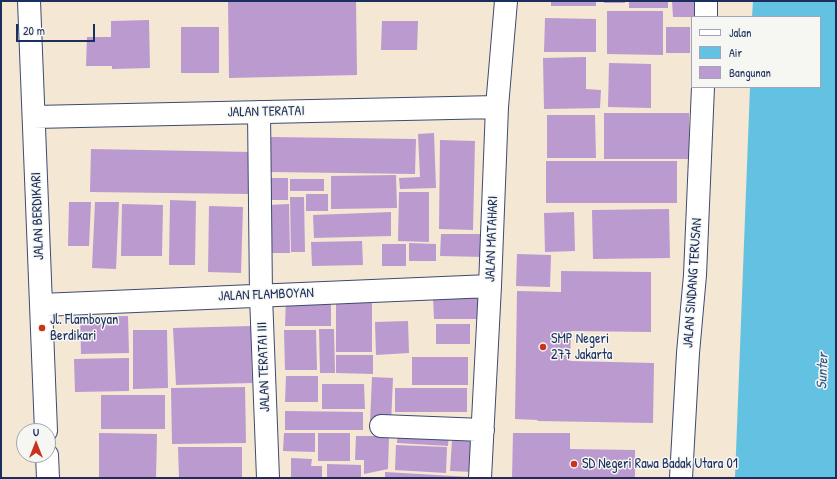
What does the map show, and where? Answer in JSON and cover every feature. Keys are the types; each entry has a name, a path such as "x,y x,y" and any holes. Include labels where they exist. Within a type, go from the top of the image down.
{"street":[{"name":"JALAN BERDIKARI","path":"29,1 46,423"},
{"name":"JALAN MATAHARI","path":"480,478 490,286 497,107 506,1"},
{"path":"706,1 706,16"},
{"name":"JALAN SINDANG TERUSAN","path":"681,478 688,353 695,275 703,88"},
{"name":"JALAN TERATAI","path":"34,117 497,107"},
{"name":"JALAN TERATAI III","path":"259,112 261,296 268,478"},
{"name":"JALAN FLAMBOYAN","path":"41,305 490,286"},
{"path":"381,426 483,430"},
{"path":"47,463 48,478"}],"water":[{"name":"Sunter","path":"753,1 836,1 836,478 735,478 750,88 821,88 821,16 752,16"}],"building":[{"path":"228,1 356,1 357,75 229,78"},
{"path":"551,1 596,1 596,6 551,6"},
{"path":"604,1 625,1 625,3 604,3"},
{"path":"629,1 668,1 668,8 629,8"},
{"path":"672,1 696,1 696,16 673,17"},
{"path":"607,11 663,11 663,55 607,54"},
{"path":"545,18 596,19 596,52 544,52"},
{"path":"149,20 150,68 112,69 112,66 86,66 87,37 111,37 111,21"},
{"path":"382,21 418,21 417,50 381,50"},
{"path":"181,27 219,27 219,73 181,73"},
{"path":"666,27 690,27 690,53 666,53"},
{"path":"586,57 586,89 601,90 600,108 544,109 543,58"},
{"path":"609,63 651,64 651,108 608,107"},
{"path":"604,113 689,113 689,159 604,159"},
{"path":"547,115 595,115 596,158 547,158"},
{"path":"434,133 436,188 400,189 399,178 420,177 418,134"},
{"path":"271,137 416,139 415,174 271,172"},
{"path":"440,140 475,141 473,230 439,229"},
{"path":"91,149 251,152 250,194 90,192"},
{"path":"546,161 677,161 677,203 546,203"},
{"path":"396,175 397,208 331,209 331,176"},
{"path":"270,178 288,178 288,200 270,200"},
{"path":"290,179 324,179 324,191 290,191"},
{"path":"399,192 429,192 429,242 398,241"},
{"path":"306,194 328,194 328,211 306,211"},
{"path":"290,197 304,197 305,252 291,252"},
{"path":"170,200 196,201 195,265 169,265"},
{"path":"69,202 91,202 89,246 68,246"},
{"path":"95,202 119,202 116,269 92,268"},
{"path":"122,204 163,205 162,256 121,256"},
{"path":"289,204 290,253 270,253 268,205"},
{"path":"209,206 243,207 241,273 208,272"},
{"path":"669,209 670,258 593,259 592,210"},
{"path":"391,212 391,236 314,238 313,215"},
{"path":"574,212 575,251 545,252 544,213"},
{"path":"441,234 485,234 485,257 440,256"},
{"path":"362,241 363,265 312,266 311,242"},
{"path":"409,243 436,244 436,261 409,261"},
{"path":"382,244 406,244 406,266 382,266"},
{"path":"517,254 551,255 550,287 516,286"},
{"name":"SMP Negeri 277 Jakarta","path":"561,271 651,272 651,332 571,331 570,361 654,363 653,423 537,421 538,420 515,419 517,291 561,292"},
{"path":"336,296 372,296 372,352 336,352"},
{"path":"433,297 480,297 480,319 434,319"},
{"path":"286,299 331,299 331,326 285,326"},
{"path":"128,316 129,353 81,354 80,317"},
{"path":"408,321 409,353 376,355 375,322"},
{"path":"436,324 470,324 470,344 436,344"},
{"path":"251,326 252,383 176,385 173,328"},
{"path":"319,329 334,329 335,373 320,373"},
{"path":"133,330 167,330 168,388 133,389"},
{"path":"284,330 316,330 317,370 285,370"},
{"path":"336,355 373,355 373,374 336,373"},
{"path":"412,357 468,357 468,385 412,385"},
{"path":"129,358 129,391 75,392 74,359"},
{"path":"286,376 318,376 318,402 285,402"},
{"path":"372,377 393,378 391,424 370,423"},
{"path":"322,384 364,384 365,409 322,409"},
{"path":"245,387 246,443 172,444 171,388"},
{"path":"395,388 467,388 467,412 395,412"},
{"path":"101,395 165,395 165,429 101,429"},
{"path":"285,411 363,412 363,430 285,430"},
{"path":"398,430 449,432 448,446 397,443"},
{"path":"99,433 157,434 156,478 99,478"},
{"path":"284,433 315,433 315,452 283,451"},
{"path":"318,433 350,433 350,461 318,461"},
{"name":"SD Negeri Rawa Badak Utara 01","path":"513,433 570,433 570,449 635,450 635,478 512,478"},
{"path":"356,436 389,436 388,469 364,474 364,460 355,460"},
{"path":"452,440 476,440 474,472 450,471"},
{"path":"396,445 447,447 446,473 395,470"},
{"path":"178,447 242,447 242,478 179,478"},
{"path":"291,458 312,459 311,466 322,466 322,478 291,478"},
{"path":"327,464 361,465 361,478 327,478"},
{"path":"385,472 470,477 470,478 385,478"}],"place":[{"name":"Jl. Flamboyan Berdikari","path":"42,328"},
{"name":"SMP Negeri 277 Jakarta","path":"543,347"},
{"name":"SD Negeri Rawa Badak Utara 01","path":"574,464"}]}
